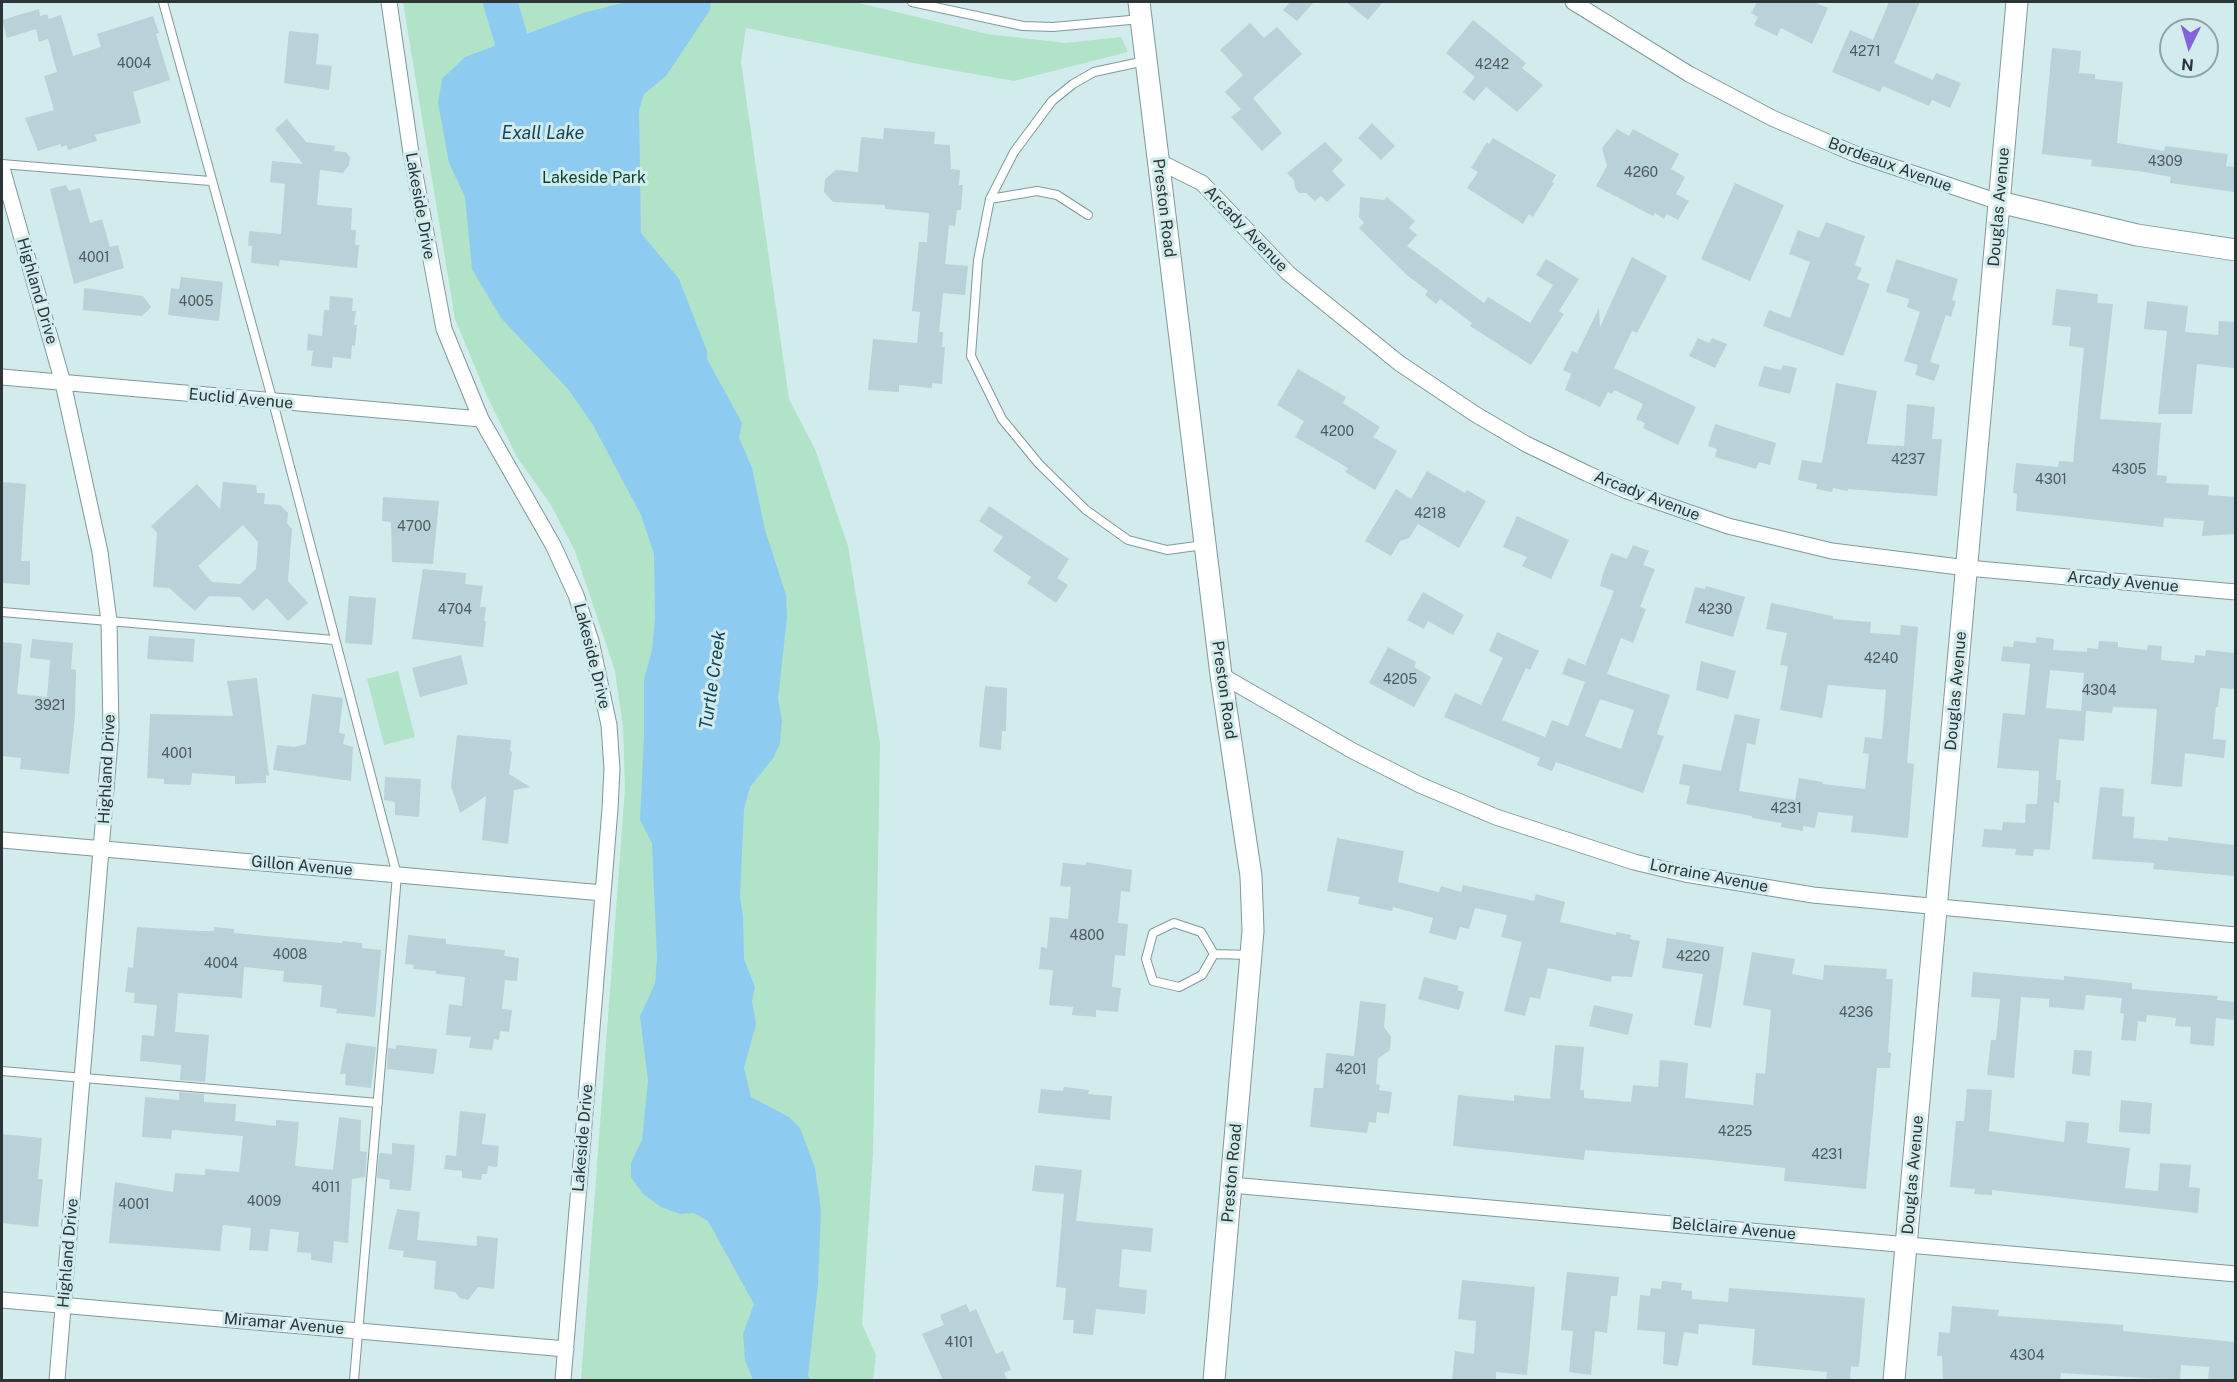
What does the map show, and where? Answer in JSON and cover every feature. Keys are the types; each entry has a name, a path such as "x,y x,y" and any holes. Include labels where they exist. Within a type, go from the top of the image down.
{"street":[{"name":"Lakeside Drive","path":"389,2 411,153 441,317 459,370 481,419 553,545 576,595 591,641 609,725 612,769 563,1380"},
{"name":"Bordeaux Avenue","path":"1573,2 1689,74 1772,118 1855,154 1999,202 2137,235 2235,250"},
{"name":"Douglas Avenue","path":"1894,1380 2017,2"},
{"name":"Preston Road","path":"1140,10 1221,675 1251,876 1251,955 1214,1380"},
{"name":"Arcady Avenue","path":"1158,161 1202,183 1288,273 1399,363 1475,414 1588,474 1679,510 1773,538 1832,551 1967,568 2235,592"},
{"name":"Highland Drive","path":"2,166 63,383 100,552 109,621 111,729 57,1380"},
{"name":"Euclid Avenue","path":"2,377 481,419"},
{"name":"Lorraine Avenue","path":"1221,675 1353,751 1420,785 1496,817 1584,846 1685,874 1813,895 2235,935"},
{"name":"Gillon Avenue","path":"2,840 603,893"},
{"name":"Belclaire Avenue","path":"1231,1185 2235,1274"},
{"name":"Miramar Avenue","path":"2,1300 566,1349"}],"lane":[{"path":"163,2 210,181 273,402 397,875 354,1380"},
{"path":"912,2 1023,26 1053,27 1140,10"},
{"path":"1146,60 1094,72 1073,84 1053,101 1014,152 990,199 978,260 971,356 1002,419 1039,464 1086,510 1128,540 1167,550 1205,545"},
{"path":"2,166 210,181"},
{"path":"990,199 1037,191 1057,195 1088,215"},
{"path":"2,612 334,640"},
{"path":"1174,923 1201,932 1214,954 1202,975 1179,987 1153,981 1146,959 1153,933 1174,923"},
{"path":"1214,954 1251,955"},
{"path":"2,1071 378,1103"}],"green space":[{"name":"Lakeside Park","path":"403,2 855,2 987,34 1066,43 1121,37 1128,52 1014,81 923,65 746,28 741,62 789,399 815,449 848,546 880,743 873,1154 862,1324 876,1355 873,1380 581,1380 625,789 623,727 615,671 575,551 551,505 517,457 487,396 455,319"},
{"path":"398,671 415,737 384,745 367,679"}],"water":[{"name":"Exall Lake","path":"626,2 711,2 710,10 666,76 644,94 639,110 641,233 679,279 707,351 707,359 742,423 739,438 752,468 765,530 786,595 787,617 778,699 782,720 780,743 774,757 750,787 744,809 740,897 744,959 755,987 752,1001 756,1024 744,1068 751,1097 789,1117 800,1128 815,1168 821,1211 818,1284 808,1376 811,1380 753,1380 745,1360 743,1334 754,1304 708,1221 694,1213 680,1214 661,1207 642,1193 631,1177 631,1163 642,1140 648,1081 640,1016 655,984 657,959 652,843 640,820 644,680 652,650 655,619 654,554 641,515 593,425 568,389 501,318 472,269 465,197 449,163 438,103 442,79 465,57 583,13"}],"building":[{"path":"1290,2 1314,2 1297,21 1283,10"},
{"path":"1346,2 1383,2 1368,20"},
{"path":"1757,2 1814,2 1828,8 1812,44 1781,28 1777,36 1754,25 1758,17 1751,13"},
{"path":"1889,2 1920,2 1894,63 1933,80 1936,73 1961,83 1950,108 1932,100 1929,106 1883,86 1880,92 1832,72 1850,30 1873,40"},
{"path":"39,9 40,16 47,14 49,19 61,15 73,56 101,47 97,34 153,16 170,80 133,92 141,123 95,135 97,141 68,150 67,145 61,147 61,144 38,151 25,118 54,110 44,76 57,72 48,39 39,42 36,29 7,38 2,20"},
{"path":"1473,20 1526,63 1522,68 1543,85 1517,112 1486,87 1474,101 1463,92 1475,77 1446,53"},
{"path":"1250,23 1264,38 1277,27 1302,54 1253,98 1282,133 1262,151 1231,117 1241,109 1225,92 1243,75 1220,50"},
{"path":"289,31 319,34 316,64 332,66 329,90 284,83"},
{"path":"2052,48 2081,51 2079,73 2095,74 2095,79 2123,82 2117,143 2164,151 2165,146 2228,154 2226,166 2235,167 2235,192 2170,183 2171,177 2139,171 2091,166 2092,160 2042,154"},
{"path":"287,119 306,142 335,146 334,151 346,152 350,158 349,165 343,173 320,170 317,205 352,208 351,230 356,230 355,245 359,245 357,268 280,260 279,266 251,263 252,246 248,246 249,231 281,234 285,184 270,182 272,161 303,164 275,129"},
{"path":"1372,123 1395,146 1381,160 1358,138"},
{"path":"884,128 935,132 934,144 950,145 951,169 960,170 959,185 963,185 961,210 957,210 955,226 949,225 945,264 968,266 965,295 943,293 939,332 943,332 942,347 945,347 942,384 932,383 932,388 899,385 899,392 868,390 873,339 917,343 920,312 912,311 919,242 927,242 929,213 885,209 885,205 833,202 824,192 825,179 836,170 858,172 861,137 883,139"},
{"path":"1617,129 1629,136 1633,129 1679,154 1671,169 1685,177 1676,194 1689,201 1678,220 1667,214 1664,219 1655,213 1653,216 1596,186 1607,166 1602,148"},
{"path":"1493,138 1556,175 1552,182 1554,183 1533,217 1529,214 1523,224 1467,188 1478,172 1471,168 1487,142 1489,144"},
{"path":"1325,142 1343,160 1332,171 1345,185 1327,202 1321,196 1315,201 1306,193 1299,193 1295,188 1294,180 1287,173"},
{"path":"1735,183 1784,205 1750,281 1701,259"},
{"path":"66,185 69,191 80,188 90,223 102,219 110,247 118,245 124,268 74,284 50,189"},
{"path":"1360,197 1384,200 1387,197 1415,221 1409,228 1417,235 1407,246 1484,303 1488,297 1530,323 1553,285 1536,275 1546,259 1579,279 1559,311 1564,314 1531,365 1470,326 1472,323 1440,299 1436,304 1425,295 1428,291 1408,276 1359,228 1364,223 1359,217"},
{"path":"1826,222 1865,236 1855,265 1862,268 1857,279 1870,284 1843,356 1763,326 1769,310 1790,318 1810,262 1789,254 1798,230 1819,238"},
{"path":"1632,257 1667,276 1637,333 1632,331 1614,368 1696,407 1678,445 1643,428 1645,423 1636,419 1643,404 1614,390 1612,394 1608,392 1600,407 1565,390 1571,374 1563,370 1572,351 1577,353 1599,308 1600,327"},
{"path":"1896,259 1958,279 1952,300 1956,301 1951,317 1946,315 1930,362 1940,365 1934,381 1915,375 1918,365 1904,361 1920,312 1907,307 1909,299 1886,292"},
{"path":"181,277 223,282 219,321 168,315 171,288 179,289"},
{"path":"84,288 143,296 151,307 142,316 83,310"},
{"path":"2056,289 2098,294 2097,303 2113,304 2100,419 2161,423 2157,475 2167,476 2166,483 2209,485 2208,495 2235,497 2235,534 2202,536 2204,521 2164,518 2163,527 2016,511 2017,494 2013,493 2016,463 2058,467 2059,461 2073,462 2084,348 2069,346 2071,327 2052,325"},
{"path":"330,296 353,298 352,311 356,311 354,325 357,325 355,346 352,345 351,359 333,357 332,368 311,366 313,351 307,350 308,334 322,336 324,310 329,310"},
{"path":"2147,301 2188,306 2185,332 2218,335 2219,321 2235,322 2235,368 2197,364 2192,414 2158,414 2167,331 2144,329"},
{"path":"1698,338 1709,343 1712,338 1727,344 1715,368 1689,356"},
{"path":"1783,365 1797,368 1790,394 1758,386 1764,366 1781,370"},
{"path":"1298,369 1346,397 1343,403 1380,427 1373,437 1397,451 1375,490 1345,472 1348,468 1295,437 1304,421 1277,405"},
{"path":"1836,383 1877,391 1867,444 1904,446 1907,404 1935,407 1932,439 1942,439 1937,496 1848,489 1848,491 1833,488 1832,492 1816,489 1817,484 1798,480 1802,460 1822,463"},
{"path":"1715,424 1776,443 1770,465 1759,462 1756,469 1715,457 1717,449 1708,446"},
{"path":"1427,471 1465,493 1467,490 1486,501 1459,548 1418,524 1409,538 1400,541 1391,556 1365,541 1396,489 1411,499"},
{"path":"2,482 26,484 21,561 30,561 30,585 2,583"},
{"path":"223,482 256,485 257,493 265,493 264,504 280,505 288,513 287,523 292,529 288,581 308,603 288,621 267,598 253,611 240,597 209,596 195,611 169,588 153,587 157,533 151,526 197,484 220,509","holes":["243,525 258,542 256,569 240,584 212,582 198,566"]},
{"path":"383,497 439,501 433,564 392,562 391,522 382,521"},
{"path":"989,506 1069,559 1057,578 1068,585 1056,603 1027,583 1031,577 993,551 1003,537 979,521"},
{"path":"1517,516 1569,540 1551,579 1522,566 1527,557 1503,547"},
{"path":"1633,545 1649,551 1643,565 1655,569 1640,607 1646,609 1633,643 1621,638 1607,674 1670,695 1657,734 1664,736 1643,793 1556,762 1552,771 1537,765 1540,758 1444,717 1455,693 1481,705 1503,658 1489,651 1497,632 1539,651 1530,670 1526,668 1502,720 1545,737 1552,720 1568,726 1585,682 1562,674 1568,658 1585,665 1614,591 1600,586 1611,553 1627,559","holes":["1600,699 1634,710 1621,749 1585,736"]},
{"path":"423,569 466,573 465,584 483,586 480,607 486,607 484,621 486,621 483,647 412,639"},
{"path":"1706,586 1745,597 1733,637 1685,623 1695,587 1705,589"},
{"path":"1423,592 1464,615 1453,635 1428,621 1424,629 1407,620"},
{"path":"349,596 376,598 372,645 345,643"},
{"path":"1771,603 1833,616 1833,619 1871,622 1870,633 1900,635 1901,625 1918,627 1907,763 1914,764 1908,838 1851,832 1853,816 1818,812 1815,828 1803,826 1803,831 1781,827 1782,823 1752,818 1752,816 1686,804 1690,786 1679,784 1683,764 1721,771 1735,714 1760,719 1755,745 1747,743 1739,791 1795,800 1799,778 1823,782 1822,784 1865,789 1869,754 1863,753 1865,737 1882,739 1886,690 1828,685 1822,718 1780,710 1788,666 1780,665 1787,633 1766,629"},
{"path":"149,636 195,639 193,662 147,659"},
{"path":"2036,637 2054,639 2053,650 2087,652 2087,648 2098,649 2099,641 2118,642 2118,647 2147,650 2148,645 2162,646 2161,660 2194,663 2195,655 2205,656 2206,650 2235,653 2235,689 2220,688 2218,707 2216,707 2213,739 2226,740 2224,758 2185,753 2182,787 2151,784 2157,709 2113,707 2112,713 2086,711 2084,741 2059,739 2056,780 2061,780 2059,803 2054,802 2050,850 2034,849 2033,856 2015,855 2016,849 1982,847 1984,829 2002,830 2003,822 2025,823 2026,804 2037,804 2039,771 1997,768 2003,713 2025,715 2030,664 2001,661 2003,646 2013,647 2014,641 2036,643","holes":["2050,670 2084,673 2081,711 2046,708"]},
{"path":"32,639 73,643 71,669 76,670 75,716 69,774 20,769 21,758 2,756 2,642 22,644 17,694 47,697 50,660 30,658"},
{"path":"1388,647 1416,662 1414,667 1431,677 1414,707 1369,683"},
{"path":"461,655 468,684 420,697 412,668"},
{"path":"1701,661 1736,671 1728,699 1696,690"},
{"path":"257,678 269,776 266,775 266,783 235,784 235,776 192,773 191,785 164,784 164,779 147,778 150,714 233,716 227,681"},
{"path":"985,686 1007,688 1006,731 1002,731 1001,750 979,747"},
{"path":"312,694 343,698 339,733 345,734 343,744 353,747 351,781 273,770 277,745 294,747 306,744"},
{"path":"457,735 511,740 509,774 530,787 514,790 508,844 482,840 486,796 460,813 451,786"},
{"path":"385,777 421,779 419,817 395,815 395,802 384,800"},
{"path":"2100,787 2124,789 2122,816 2135,817 2133,838 2168,841 2168,837 2235,845 2235,876 2153,869 2154,863 2092,859"},
{"path":"1337,838 1404,851 1398,882 1439,892 1441,886 1461,892 1463,885 1534,901 1536,894 1565,902 1560,922 1616,935 1616,932 1631,935 1630,939 1640,941 1632,977 1612,976 1611,982 1548,968 1540,999 1530,997 1525,1016 1504,1011 1522,942 1501,937 1507,915 1475,908 1469,929 1460,927 1456,940 1429,933 1433,918 1393,907 1392,911 1358,904 1360,897 1327,891"},
{"path":"1086,862 1132,870 1130,892 1121,891 1118,923 1128,924 1125,956 1115,955 1112,987 1121,988 1118,1012 1096,1010 1096,1017 1072,1015 1073,1007 1049,1005 1053,970 1039,969 1041,947 1047,948 1050,917 1068,919 1071,887 1060,886 1063,863 1086,865"},
{"path":"137,927 214,931 214,927 234,929 234,933 362,943 362,948 381,950 375,1017 336,1013 337,1009 320,1007 322,985 283,982 284,971 244,967 242,998 178,993 175,1032 209,1035 205,1082 180,1080 181,1065 140,1061 142,1035 154,1036 157,1005 134,1003 135,993 125,992 128,967 133,968"},
{"path":"408,935 446,939 446,944 505,950 504,956 519,958 517,981 505,980 502,1009 512,1010 509,1032 500,1031 499,1040 494,1039 492,1050 469,1048 471,1037 446,1035 449,1004 462,1006 465,977 436,974 436,971 413,969 414,965 405,964"},
{"path":"1667,938 1724,947 1711,1028 1694,1025 1703,974 1662,968"},
{"path":"1752,952 1795,959 1792,974 1823,980 1824,965 1887,969 1886,979 1893,979 1888,1052 1891,1053 1890,1068 1877,1068 1866,1189 1784,1181 1785,1168 1690,1158 1585,1150 1584,1160 1453,1146 1458,1095 1514,1101 1514,1095 1550,1099 1555,1045 1584,1047 1580,1090 1584,1090 1584,1098 1631,1102 1633,1085 1658,1087 1660,1060 1688,1063 1685,1098 1753,1105 1756,1073 1765,1074 1771,1010 1743,1005"},
{"path":"1973,972 2064,980 2064,976 2132,983 2132,989 2218,996 2217,1000 2235,1002 2235,1020 2216,1018 2214,1046 2190,1044 2191,1027 2175,1026 2176,1018 2147,1015 2146,1022 2138,1021 2136,1041 2121,1040 2124,1014 2120,1013 2122,998 2086,995 2084,1010 2049,1007 2049,999 2021,997 2014,1078 1987,1075 1991,1040 1996,1040 2000,999 1971,997"},
{"path":"1424,977 1459,986 1457,990 1464,992 1459,1010 1418,999"},
{"path":"1360,1001 1386,1004 1384,1027 1391,1037 1390,1050 1378,1059 1376,1084 1380,1085 1379,1090 1392,1092 1389,1114 1377,1112 1376,1123 1369,1122 1367,1133 1310,1127 1314,1088 1323,1088 1326,1053 1354,1056"},
{"path":"1594,1005 1633,1014 1628,1035 1589,1026"},
{"path":"346,1043 376,1047 371,1088 345,1085 346,1074 340,1074"},
{"path":"396,1045 437,1049 434,1074 387,1069 388,1048 396,1049"},
{"path":"2074,1050 2092,1051 2090,1076 2072,1074"},
{"path":"1064,1087 1089,1090 1088,1094 1112,1096 1110,1120 1038,1113 1041,1089 1063,1091"},
{"path":"1967,1089 1992,1090 1989,1131 2064,1142 2066,1121 2089,1123 2087,1143 2130,1148 2125,1188 2158,1191 2160,1163 2191,1165 2189,1187 2200,1188 2198,1213 1992,1190 1992,1195 1974,1194 1975,1189 1950,1187 1956,1121 1964,1121"},
{"path":"179,1092 204,1094 204,1102 236,1104 235,1121 276,1126 276,1120 299,1122 295,1166 333,1170 339,1117 361,1120 360,1151 367,1152 365,1177 352,1179 348,1243 334,1241 332,1263 311,1260 311,1253 297,1252 299,1232 270,1229 268,1251 249,1250 251,1228 223,1225 220,1251 109,1243 115,1182 173,1192 175,1173 205,1175 205,1169 239,1172 243,1136 172,1130 171,1139 142,1137 145,1097 179,1100"},
{"path":"2121,1100 2152,1103 2150,1134 2119,1132"},
{"path":"460,1111 486,1114 482,1144 499,1146 497,1167 488,1166 487,1174 482,1174 481,1180 462,1178 462,1171 444,1169 446,1155 456,1156"},
{"path":"2,1134 42,1138 38,1179 43,1179 38,1227 2,1223"},
{"path":"392,1143 415,1145 411,1191 389,1189 390,1180 377,1178 379,1153 392,1154"},
{"path":"1035,1165 1082,1170 1076,1221 1153,1228 1151,1252 1122,1249 1119,1287 1147,1290 1145,1314 1096,1309 1093,1335 1073,1333 1074,1320 1063,1320 1066,1288 1056,1287 1064,1194 1032,1191"},
{"path":"397,1209 420,1212 417,1240 477,1246 477,1236 498,1238 494,1289 478,1287 468,1300 460,1298 455,1292 434,1289 436,1261 403,1257 404,1251 388,1249"},
{"path":"1567,1272 1619,1277 1617,1296 1611,1296 1607,1333 1595,1331 1591,1375 1569,1372 1573,1331 1561,1330"},
{"path":"1462,1280 1535,1287 1527,1375 1496,1372 1496,1380 1452,1380 1455,1351 1474,1354 1476,1321 1458,1319"},
{"path":"1662,1281 1682,1283 1681,1290 1692,1291 1692,1299 1728,1302 1729,1288 1865,1298 1859,1367 1851,1366 1850,1380 1826,1380 1827,1372 1752,1365 1755,1329 1699,1324 1698,1334 1684,1332 1678,1366 1663,1364 1665,1332 1637,1330 1640,1295 1650,1296 1651,1288 1661,1289"},
{"path":"966,1304 970,1312 976,1309 996,1354 1003,1351 1011,1370 1004,1373 1008,1380 943,1380 922,1334 944,1325 940,1315"},
{"path":"1952,1306 1999,1310 1998,1316 2123,1325 2123,1331 2235,1342 2235,1380 2208,1380 2209,1367 2181,1365 2180,1380 2061,1373 2060,1380 1943,1380 1942,1356 1937,1356 1939,1332 1950,1333"}],"waterway":[{"name":"Turtle Creek","path":"500,2 525,85"}]}
